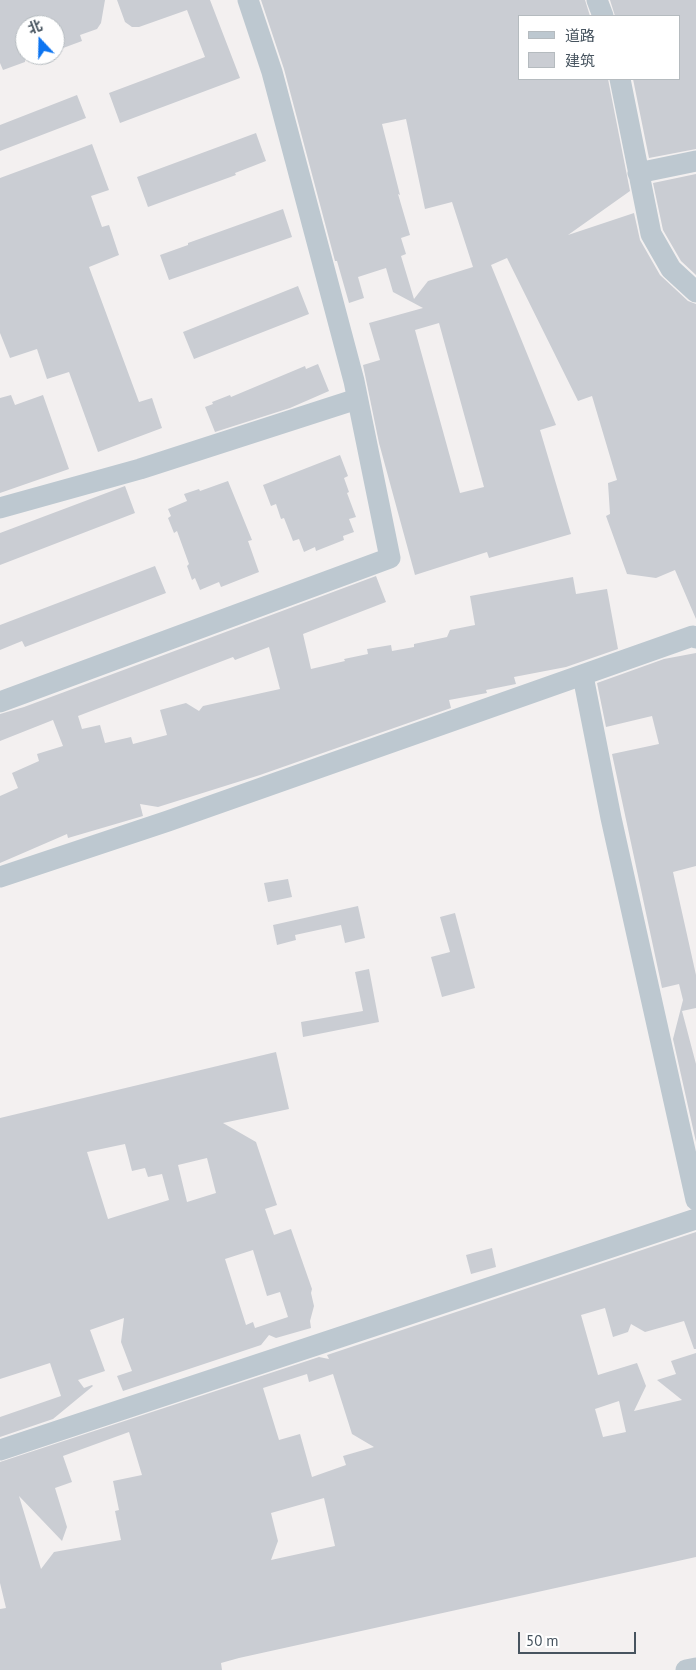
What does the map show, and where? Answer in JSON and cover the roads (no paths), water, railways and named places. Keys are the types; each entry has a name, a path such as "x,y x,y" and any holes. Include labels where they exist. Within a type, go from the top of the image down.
{"street":[{"path":"0,702 390,558 357,398 272,72 248,0"},
{"path":"597,0 603,15"},
{"path":"620,80 652,234 671,269 696,292"},
{"path":"638,173 696,161"},
{"path":"0,508 140,469 357,398"},
{"path":"0,877 693,636 696,638"},
{"path":"582,676 611,818 696,1200"},
{"path":"0,1450 696,1219"},
{"path":"686,1670 696,1668"}]}
